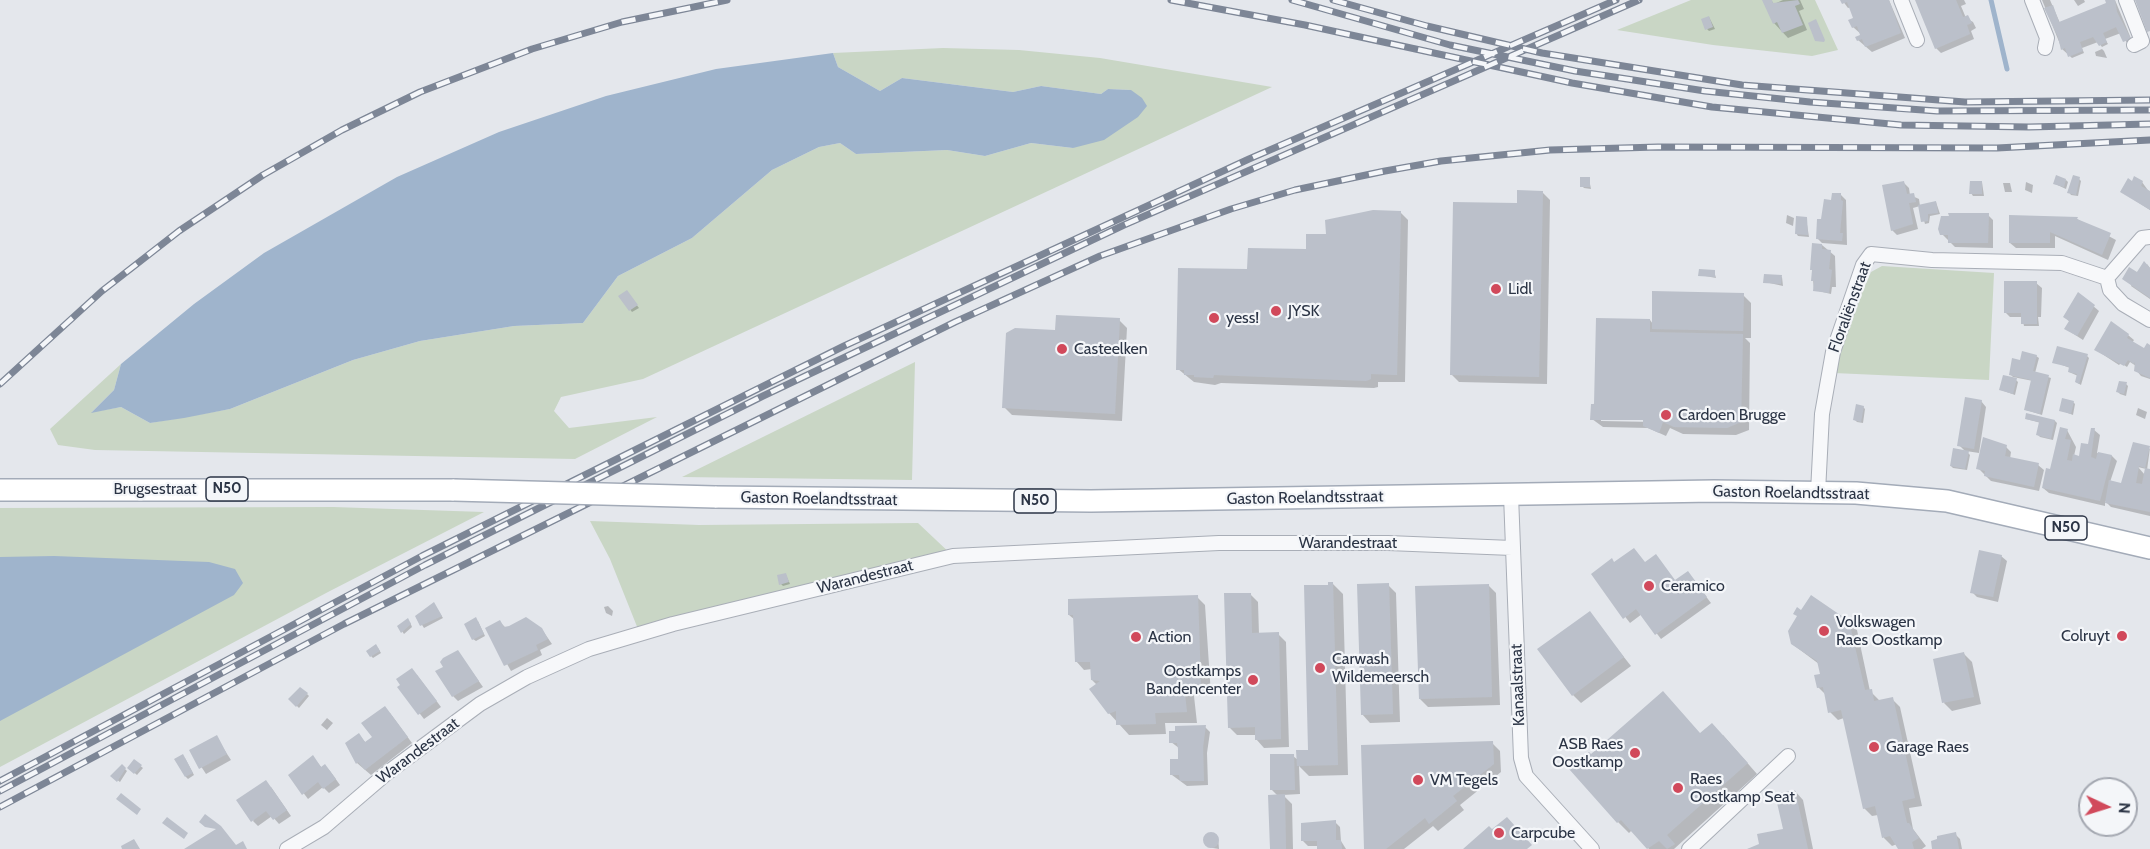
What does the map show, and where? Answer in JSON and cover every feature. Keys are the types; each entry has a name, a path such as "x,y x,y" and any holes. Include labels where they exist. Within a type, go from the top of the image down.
{"main road":[{"name":"Brugsestraat","path":"0,490 454,490"},
{"name":"Gaston Roelandtsstraat","path":"454,490 716,497 1091,501 1818,492 1903,495 1947,501 2150,548"}],"street":[{"path":"1901,0 1917,40"},
{"path":"2032,0 2047,38 2045,48"},
{"path":"2126,0 2142,41 2134,45"},
{"path":"2150,237 2142,238 2107,278 2110,290 2122,304 2150,320"},
{"name":"Floraliënstraat","path":"1818,492 1822,414 1833,352 1863,265 1871,254 1932,260 2062,264 2107,278"},
{"name":"Kanaalstraat","path":"1511,495 1521,758 1526,776 1592,849"},
{"name":"Warandestraat","path":"287,849 324,827 387,773 480,704 527,677 589,649 673,624 953,556 1219,543 1388,543 1512,548"},
{"path":"1689,849 1788,756"}],"green space":[{"path":"1691,0 1815,0 1838,50 1812,56 1713,45 1617,30"},
{"path":"943,48 1019,50 1100,58 1272,87 643,379 561,397 554,411 569,428 657,417 575,459 95,450 58,445 50,429 121,364 114,390 92,412 121,407 150,423 230,409 353,360 420,341 514,326 583,323 618,276 692,238 772,170 819,147 840,143 856,154 947,150 985,156 1031,143 1073,148 1131,90 1108,89 1101,94 1041,86 1013,92 902,78 880,91 838,67 833,53"},
{"path":"1882,266 1994,273 1989,380 1834,373 1842,340 1871,272"},
{"path":"915,362 912,480 682,477 769,434"},
{"path":"333,507 484,512 328,592 0,767 0,508"},
{"path":"590,521 699,525 918,523 953,556 640,634 610,559"}],"water":[{"path":"833,53 838,67 880,91 902,78 1013,92 1041,86 1101,94 1108,89 1131,90 1142,98 1147,106 1138,117 1104,140 1073,148 1031,143 985,156 947,150 856,154 840,143 819,147 772,170 692,238 618,276 583,323 514,326 420,341 353,360 230,409 184,418 150,423 121,407 91,413 114,390 121,364 194,304 264,253 397,177 499,132 606,96 716,69"},
{"path":"54,556 209,562 235,569 243,583 234,595 0,721 0,557"}],"building":[{"path":"1762,0 1772,0 1773,3 1798,0 1800,4 1795,6 1803,25 1782,33 1777,22 1773,24"},
{"path":"1840,0 1889,0 1901,33 1865,47 1862,39 1857,41 1855,37 1860,35 1857,26 1852,28 1848,20 1853,18 1847,2 1842,4"},
{"path":"1915,0 1956,0 1963,17 1968,15 1972,23 1967,25 1970,34 1935,49"},
{"path":"2105,0 2115,0 2117,12 2131,39 2123,42 2116,27 2103,33 2107,42 2099,46 2093,37 2080,42 2083,51 2068,57 2065,48 2061,50 2058,37 2044,8 2053,5 2059,22 2106,3"},
{"path":"2135,0 2150,0 2150,31 2147,32"},
{"path":"1709,16 1713,27 1705,30 1701,19"},
{"path":"1816,19 1824,42 1815,41 1808,23"},
{"path":"2056,175 2066,179 2064,187 2053,184"},
{"path":"2073,175 2080,177 2076,195 2067,193"},
{"path":"2134,176 2143,181 2141,186 2150,191 2150,210 2120,192 2128,178 2132,181"},
{"path":"1580,177 1590,177 1590,187 1580,187"},
{"path":"1904,181 1907,194 1914,193 1916,202 1909,203 1913,224 1891,231 1882,185"},
{"path":"1970,181 1982,181 1982,194 1969,194"},
{"name":"Lidl","path":"1517,190 1543,191 1539,377 1450,375 1453,202 1517,203"},
{"path":"1832,193 1841,193 1843,201 1840,233 1843,233 1842,241 1816,239 1817,219 1821,219 1824,199 1831,200"},
{"path":"1936,201 1938,213 1928,214 1928,221 1921,222 1918,205"},
{"path":"1373,210 1401,211 1397,375 1371,374 1371,379 1366,381 1214,375 1213,378 1184,375 1184,370 1176,370 1178,268 1247,269 1248,248 1306,249 1306,234 1326,234 1325,220"},
{"path":"1948,213 1989,213 1988,243 1948,243 1948,235 1940,235 1938,229 1941,216 1949,216"},
{"path":"2009,215 2078,217 2077,219 2111,233 2102,255 2050,232 2050,243 2009,243"},
{"path":"1796,216 1807,217 1808,235 1795,234"},
{"path":"1812,243 1822,244 1822,249 1831,250 1829,269 1832,270 1829,293 1813,291 1814,281 1811,281 1812,270 1810,270"},
{"path":"2144,261 2150,268 2150,298 2122,279 2129,267 2137,272"},
{"path":"1699,269 1715,270 1715,277 1698,276"},
{"path":"1764,274 1782,275 1781,284 1763,283"},
{"path":"2004,281 2037,281 2037,324 2021,324 2021,313 2004,313"},
{"path":"627,290 638,305 629,311 618,296"},
{"path":"1652,291 1744,293 1743,331 1652,329"},
{"path":"2078,292 2095,305 2077,336 2064,329 2069,321 2063,317"},
{"name":"Casteelken","path":"1056,315 1120,318 1115,414 1002,408 1006,333 1015,328 1055,330"},
{"path":"1596,318 1650,319 1650,332 1743,334 1741,422 1727,428 1674,427 1663,422 1659,433 1643,426 1643,420 1590,420 1591,404 1594,404"},
{"path":"2111,321 2129,334 2127,338 2144,348 2147,343 2150,345 2150,378 2134,371 2135,362 2134,364 2128,360 2124,366 2094,350"},
{"path":"2057,346 2088,354 2079,384 2075,382 2077,374 2068,372 2069,367 2052,363"},
{"path":"2022,351 2037,355 2033,371 2049,375 2040,414 2024,410 2031,380 2009,375 2012,358 2020,360"},
{"path":"2003,375 2017,378 2013,394 1999,390"},
{"path":"2119,381 2127,382 2124,394 2116,392"},
{"path":"1965,397 1982,400 1974,449 1957,446"},
{"path":"2062,398 2074,401 2071,414 2059,411"},
{"path":"1856,404 1864,406 1861,422 1853,420"},
{"path":"2026,413 2055,420 2051,439 2036,435 2039,422 2025,419"},
{"path":"2060,427 2068,429 2065,439 2071,440 2067,460 2072,461 2073,454 2079,456 2081,443 2088,444 2091,428 2095,428 2091,457 2096,459 2098,452 2112,455 2100,501 2042,488 2046,468 2050,469"},
{"path":"1983,437 2007,445 2005,456 2039,463 2034,487 1984,476 1985,471 1976,469"},
{"path":"2133,442 2150,446 2145,468 2150,469 2150,512 2105,503 2109,480 2121,483","holes":["2139,466 2145,468 2142,484 2136,483"]},
{"path":"1953,448 1969,451 1965,469 1950,466"},
{"name":"Ceramico","path":"1634,548 1645,562 1656,554 1675,580 1688,571 1707,597 1655,635 1636,609 1623,619 1591,574 1612,558 1614,562"},
{"path":"1979,550 2002,555 1993,597 1970,593"},
{"path":"786,573 789,582 779,585 777,575"},
{"name":"Carwash Wildemeersch","path":"1328,582 1333,582 1338,765 1297,766 1296,750 1308,750 1304,585 1328,585"},
{"path":"1389,583 1393,714 1361,715 1357,584"},
{"path":"1489,584 1492,697 1419,699 1415,586"},
{"name":"Oostkamps Bandencenter","path":"1224,593 1251,593 1252,633 1279,632 1281,739 1255,740 1255,727 1228,728"},
{"path":"1198,595 1201,685 1184,686 1187,712 1155,713 1156,724 1116,725 1116,711 1108,714 1089,689 1100,681 1091,680 1090,662 1075,662 1073,615 1068,615 1068,599"},
{"path":"1811,595 1849,621 1865,690 1872,689 1874,701 1893,697 1915,798 1902,801 1907,823 1919,838 1912,842 1914,849 1898,849 1890,836 1882,838 1875,806 1863,809 1841,710 1828,713 1823,687 1817,688 1814,675 1820,674 1817,661 1791,644 1788,631 1797,616 1793,614 1797,607 1801,610"},
{"path":"434,602 442,616 420,626 415,616"},
{"path":"1590,611 1624,657 1572,696 1537,649"},
{"path":"476,617 484,634 472,640 464,624"},
{"path":"526,617 542,628 548,639 536,645 538,650 504,666 485,628 500,620 504,627 509,626"},
{"path":"408,618 411,624 401,633 397,626"},
{"path":"376,644 380,651 370,657 366,651"},
{"path":"458,650 479,681 452,697 435,671 443,667 440,662 443,658"},
{"path":"1964,652 1974,697 1942,703 1933,659"},
{"path":"412,668 437,701 418,715 397,687 400,685 396,679"},
{"path":"300,687 308,693 296,707 288,699"},
{"path":"1663,691 1700,733 1712,723 1748,763 1667,835 1675,844 1667,849 1659,841 1647,849 1621,820 1617,823 1569,769 1589,752 1591,754"},
{"path":"385,706 408,737 365,770 358,762 356,764 345,743 359,733 365,742 372,737 361,723"},
{"path":"1206,725 1203,747 1204,781 1180,781 1179,775 1170,775 1170,759 1178,759 1178,749 1177,743 1169,743 1169,731 1175,731 1175,726"},
{"path":"217,735 227,754 199,769 189,750"},
{"name":"VM Tegels","path":"1493,741 1494,764 1453,796 1457,801 1429,824 1425,818 1386,849 1364,849 1361,745"},
{"path":"183,754 193,773 185,777 174,759"},
{"path":"1270,754 1294,754 1295,790 1270,790"},
{"path":"313,755 321,767 325,764 336,779 323,789 318,782 302,795 288,775"},
{"path":"134,759 142,765 134,774 127,768"},
{"path":"122,764 126,768 117,782 110,776"},
{"path":"266,780 287,810 273,820 266,811 251,822 236,800"},
{"path":"1795,790 1808,849 1747,849 1759,844 1757,834 1783,829 1775,794"},
{"path":"121,793 141,809 137,815 116,799"},
{"path":"1285,794 1286,849 1270,849 1268,795"},
{"path":"205,814 221,826 236,845 243,841 247,849 184,849 216,829 205,827 199,822"},
{"path":"167,817 188,833 184,839 162,823"},
{"name":"Carpcube","path":"1507,817 1532,845 1527,849 1463,849 1489,826 1492,829"},
{"path":"1336,820 1336,840 1341,840 1342,849 1317,849 1317,841 1301,841 1301,823"},
{"path":"1211,832 1219,840 1211,848 1203,840"},
{"path":"1956,832 1959,849 1932,849 1931,841 1937,839 1937,836"},
{"path":"134,839 140,849 122,849 121,846"}],"waterway":[{"path":"1991,0 2007,69"}],"railway":[{"path":"0,384 102,291 179,231 263,175 342,130 420,92 532,49 622,22 727,0"},
{"path":"1171,0 1305,25 1572,83 1712,107 1901,125 2029,127 2150,124"},
{"path":"1292,0 1450,45 1575,71 1705,91 1810,102 1937,111 2150,110"},
{"path":"1333,0 1427,26 1542,53 1742,85 1965,102 2150,100"},
{"path":"0,781 422,556 844,346 1249,159 1616,0"},
{"path":"0,791 425,565 763,396 1124,225 1639,0"},
{"path":"0,807 344,624 955,322 1100,256 1231,209 1295,190 1385,171 1441,161 1550,150 1658,147 1997,148 2150,140"}],"place":[{"name":"Lidl","path":"1496,289"},
{"name":"JYSK","path":"1276,311"},
{"name":"yess!","path":"1214,318"},
{"name":"Casteelken","path":"1062,349"},
{"name":"Cardoen Brugge","path":"1666,415"},
{"name":"Ceramico","path":"1649,586"},
{"name":"Volkswagen Raes Oostkamp","path":"1824,631"},
{"name":"Colruyt","path":"2122,636"},
{"name":"Action","path":"1136,637"},
{"name":"Carwash Wildemeersch","path":"1320,668"},
{"name":"Oostkamps Bandencenter","path":"1253,680"},
{"name":"Garage Raes","path":"1874,747"},
{"name":"ASB Raes Oostkamp","path":"1635,753"},
{"name":"VM Tegels","path":"1418,780"},
{"name":"Raes Oostkamp Seat","path":"1678,788"},
{"name":"Carpcube","path":"1499,833"}]}
